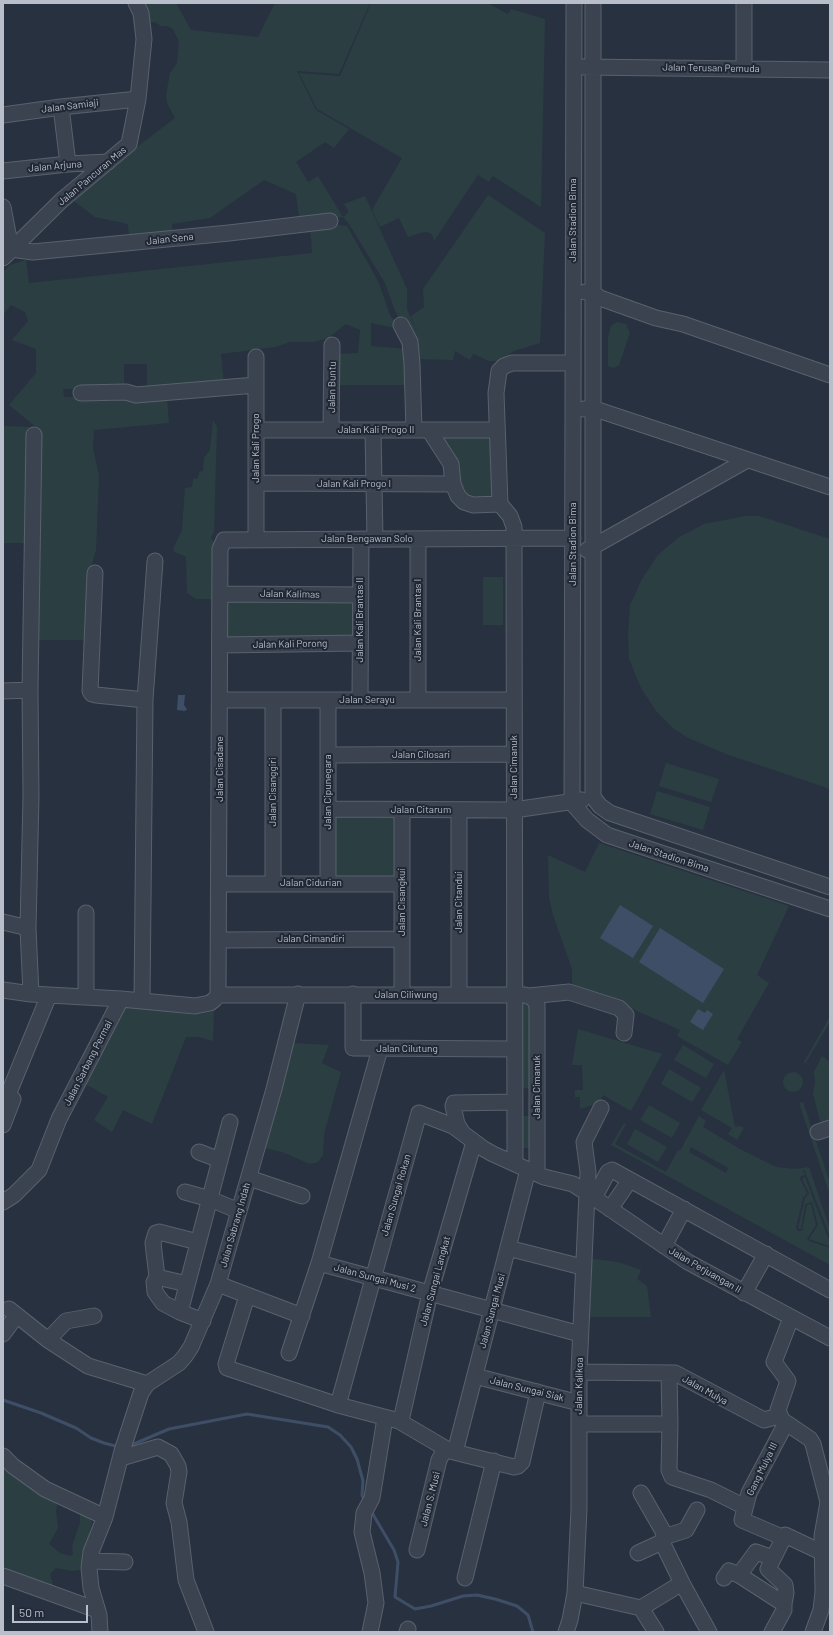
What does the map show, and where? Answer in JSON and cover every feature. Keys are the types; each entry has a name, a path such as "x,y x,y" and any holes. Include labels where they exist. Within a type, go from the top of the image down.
{"street":[{"name":"Jalan Pancuran Mas","path":"7,253 62,200 129,144 138,99 144,39 141,13 136,3"},
{"name":"Jalan Stadion Bima","path":"574,3 572,803 587,820 607,835 830,909"},
{"name":"Jalan Stadion Bima","path":"593,3 593,797"},
{"path":"744,3 744,69"},
{"name":"Jalan Terusan Pemuda","path":"574,67 830,70"},
{"name":"Jalan Samiaji","path":"3,115 61,106 138,99"},
{"path":"61,106 68,164"},
{"name":"Jalan Arjuna","path":"3,171 68,164 108,162"},
{"path":"3,207 7,253"},
{"name":"Jalan Sena","path":"7,253 33,252 229,233 330,220"},
{"path":"573,292 592,292 600,298 656,318 683,324 830,374"},
{"path":"401,325 410,342 414,430"},
{"name":"Jalan Buntu","path":"331,430 332,346"},
{"name":"Jalan Kali Progo","path":"256,357 256,539"},
{"path":"429,430 451,464 453,484 458,496 467,504 500,504 497,430 497,379 499,371 504,366 512,363 573,363"},
{"path":"80,393 126,392 138,394 256,385"},
{"path":"573,409 592,408 830,487"},
{"name":"Jalan Kali Progo II","path":"256,430 497,430"},
{"name":"Jalan Kali Brantas II","path":"360,700 361,595 374,484 373,430"},
{"path":"31,994 28,928 31,796 30,690 34,435"},
{"path":"573,560 593,546 747,460"},
{"name":"Jalan Kali Progo I","path":"256,483 453,484"},
{"name":"Jalan Cimanuk","path":"500,504 513,522 514,1102 527,1169"},
{"name":"Jalan Bengawan Solo","path":"222,543 227,539 573,538"},
{"name":"Jalan Kali Brantas I","path":"418,539 418,700"},
{"name":"Jalan Cisadane","path":"218,995 220,594 222,543"},
{"path":"142,1001 145,700 155,561"},
{"path":"95,573 90,691 92,694 96,695 145,700"},
{"name":"Jalan Kalimas","path":"220,594 361,595"},
{"name":"Jalan Kali Porong","path":"220,645 360,643"},
{"path":"3,691 30,690"},
{"name":"Jalan Serayu","path":"220,700 514,700"},
{"name":"Jalan Cisanggiri","path":"272,700 273,883"},
{"name":"Jalan Cipunegara","path":"328,700 328,883"},
{"name":"Jalan Cilosari","path":"328,755 514,754"},
{"path":"593,797 600,806 610,813 830,887"},
{"name":"Jalan Citarum","path":"328,809 514,810 572,803 593,797"},
{"name":"Jalan Cisangkui","path":"402,810 402,995"},
{"name":"Jalan Citandui","path":"459,810 459,995"},
{"name":"Jalan Cidurian","path":"219,884 402,884"},
{"path":"86,913 86,997"},
{"path":"3,922 28,928"},
{"name":"Jalan Cimandiri","path":"219,940 402,939"},
{"path":"3,990 31,994 121,999 195,1006 210,1003 216,999 218,995"},
{"path":"514,995 529,996 569,992 619,1008 626,1015 624,1034"},
{"name":"Jalan Sabrang Indah","path":"100,1632 97,1610 89,1578 90,1561 93,1546 105,1517 121,1454 141,1393 147,1384 182,1360 191,1347 218,1284 249,1178 298,994"},
{"name":"Jalan Cilutung","path":"354,994 353,1048 514,1049"},
{"path":"3,1107 22,1065 49,995"},
{"name":"Jalan Ciliwung","path":"218,995 514,995"},
{"name":"Jalan Cimanuk","path":"527,1169 536,1005 535,1000 529,996"},
{"name":"Jalan Sarbang Permai","path":"3,1202 14,1195 39,1170 55,1127 121,999"},
{"path":"289,1353 319,1262 380,1049"},
{"path":"3,1125 17,1090 22,1065"},
{"path":"462,1132 457,1124 453,1106 454,1103 514,1102"},
{"name":"Jalan Kalikoa","path":"566,1632 575,1593 579,1509 579,1372 582,1267 590,1196 584,1142 601,1108"},
{"name":"Jalan Sungai Rokan","path":"338,1405 372,1277 419,1113 453,1126 484,1149 527,1169"},
{"path":"180,1312 230,1122"},
{"name":"Jalan Sungai Langkat","path":"370,1632 376,1603 372,1573 362,1532 364,1514 372,1498 392,1419 402,1416 430,1293 474,1142"},
{"path":"199,1152 220,1160"},
{"path":"527,1169 544,1177 573,1184 590,1196 610,1170 612,1170 830,1290"},
{"name":"Jalan Sungai Musi","path":"450,1450 475,1376 527,1169"},
{"path":"249,1178 302,1196"},
{"path":"610,1209 630,1180"},
{"path":"185,1192 210,1199 239,1212"},
{"name":"Jalan Perjuangan II","path":"590,1196 688,1262 830,1338"},
{"path":"661,1244 680,1207"},
{"path":"198,1242 160,1232 156,1233 153,1243 157,1277 154,1282 157,1297 163,1303 180,1312 203,1321"},
{"path":"508,1248 582,1267"},
{"path":"744,1293 766,1254"},
{"name":"Jalan Sungai Musi 2","path":"319,1262 580,1334"},
{"path":"157,1277 187,1284"},
{"path":"218,1284 302,1316"},
{"path":"247,1296 226,1364 227,1368 338,1405 392,1419 450,1450 514,1467 521,1463 538,1392"},
{"path":"3,1334 13,1312 48,1340 88,1366 147,1384"},
{"path":"48,1340 66,1321 94,1316"},
{"name":"Gang Mulya III","path":"784,1538 742,1520 749,1493 782,1419 779,1404 788,1381 774,1362 791,1318"},
{"name":"Jalan Mulya","path":"579,1372 675,1373 729,1403 764,1420 782,1419"},
{"path":"669,1373 669,1473 672,1477 711,1490 745,1507"},
{"name":"Jalan Sungai Siak","path":"475,1376 579,1403"},
{"path":"782,1419 810,1439 817,1454 828,1502 823,1521 821,1552 823,1592 821,1610 814,1632"},
{"path":"579,1424 670,1424"},
{"path":"121,1454 161,1447 170,1454 179,1469 174,1503 179,1522 186,1580 206,1632"},
{"name":"Jalan S. Musi","path":"417,1550 439,1460 450,1450"},
{"path":"3,1456 45,1489 105,1517"},
{"path":"465,1578 494,1461"},
{"path":"642,1493 664,1533 663,1540 682,1583 709,1632"},
{"path":"638,1552 686,1530 698,1510"},
{"path":"772,1632 784,1610 786,1593 785,1585 768,1569 784,1538 788,1535 821,1552"},
{"path":"739,1575 756,1552 773,1558"},
{"path":"90,1561 125,1562"},
{"path":"724,1578 729,1571 739,1575 784,1604"},
{"path":"3,1576 97,1610"},
{"path":"575,1593 641,1608 682,1583"},
{"path":"641,1608 656,1632"}],"green space":[{"path":"145,3 176,3 191,30 258,37 275,3 370,3 339,74 297,71 316,110 349,129 334,148 325,142 296,162 308,182 318,176 343,217 299,217 296,194 264,180 210,218 172,224 173,235 129,238 128,224 95,217 70,198 175,118 167,103 166,95 170,73 177,63 179,42 173,29 167,26 161,26 155,22 150,22 146,18"},
{"path":"371,3 487,3 508,14 511,9 545,19 541,207 493,176 489,182 478,175 434,241 432,234 427,232 408,237 399,218 380,227 372,210 402,158 317,109 299,73 340,76"},
{"path":"488,195 545,233 540,343 514,351 498,361 489,361 473,354 470,360 455,351 453,360 417,359 404,322 398,317 385,283 349,224 343,217 349,212 344,204 365,196 407,289 407,309 417,332 411,316 424,307 423,289"},
{"path":"325,224 347,226 378,281 390,315 400,329 371,323 371,346 408,349 409,385 336,385 336,354 358,353 360,330 346,324 328,338 314,342 290,342 275,347 221,354 224,384 147,390 147,364 124,364 124,390 63,389 64,397 167,398 169,423 94,430 93,448 99,476 96,550 91,568 87,640 36,640 37,428 9,405 36,373 36,349 12,340 28,321 25,312 11,305 3,315 3,272 10,265 26,260 29,283 312,253 310,226"},
{"path":"617,322 626,324 630,333 619,365 614,368 608,366 608,337 611,326"},
{"path":"213,420 217,427 214,532 211,538 215,543 214,599 196,599 187,593 186,557 175,552 173,549 182,530 185,488 192,487 193,479 198,478 199,472 203,471 204,458 210,450"},
{"path":"3,426 29,427 26,543 3,542"},
{"path":"491,434 496,498 470,497 462,491 441,437"},
{"path":"745,516 758,516 830,539 830,789 726,754 688,738 673,728 656,711 641,688 629,659 628,634 630,605 642,579 658,555 679,537 704,524"},
{"path":"483,577 503,577 503,625 483,625"},
{"path":"225,599 357,600 357,630 352,637 346,639 225,637"},
{"path":"666,763 719,779 711,802 659,786"},
{"path":"657,791 710,807 703,830 650,814"},
{"path":"333,815 398,815 397,879 332,879"},
{"path":"599,843 789,906 757,975 769,983 737,1039 742,1042 728,1065 677,1036 680,1030 592,991 572,988 572,969 553,915 549,898 548,855 585,872"},
{"path":"520,1001 531,1001 531,1088 520,1088"},
{"path":"122,1004 194,1015 214,1011 213,1041 199,1037 186,1037 152,1124 123,1110 112,1132 94,1120 108,1097 82,1082"},
{"path":"830,1016 830,1022 805,1064 804,1062"},
{"path":"578,1029 662,1054 631,1111 603,1095 599,1103 580,1109 580,1097 575,1097 575,1090 583,1090 582,1065 572,1065"},
{"path":"293,1043 329,1045 322,1063 341,1072 324,1134 323,1155 318,1162 310,1164 282,1152 265,1148"},
{"path":"683,1045 714,1064 706,1078 674,1060"},
{"path":"822,1056 830,1062 830,1124 821,1125 813,1094 815,1082 814,1072"},
{"path":"669,1069 701,1088 692,1102 661,1084"},
{"path":"724,1070 735,1127 741,1126 744,1128 737,1140 728,1134 732,1128 701,1110"},
{"path":"789,1072 797,1072 803,1078 803,1086 797,1092 789,1092 783,1086 783,1078"},
{"path":"803,1102 830,1183 830,1195 799,1103"},
{"path":"649,1105 680,1123 672,1138 640,1120"},
{"path":"519,1116 532,1116 532,1148 519,1148"},
{"path":"699,1116 706,1121 703,1127 740,1149 776,1167 795,1169 809,1167 830,1229 830,1237 804,1169 805,1175 801,1176 800,1179 807,1193 803,1198 796,1228 798,1231 802,1231 807,1205 811,1204 816,1225 807,1239 830,1248 830,1265 611,1145 624,1123 626,1124 615,1144 666,1172 678,1150 680,1151","holes":["691,1147 728,1168 726,1173 689,1152"]},
{"path":"635,1129 667,1147 658,1162 627,1144"},
{"path":"805,1177 830,1243 829,1246 809,1239 818,1225 812,1202 805,1204 801,1229 798,1228 805,1198 809,1193 802,1179"},
{"path":"586,1258 618,1262 641,1270 637,1279 647,1286 651,1317 588,1317"},
{"path":"3,1460 58,1499 56,1511 58,1528 49,1544 60,1553 70,1556 73,1554 72,1546 80,1523 80,1511 90,1516 92,1523 80,1570 72,1571 56,1568 50,1574 53,1586 52,1590 3,1584"}],"water":[{"path":"178,695 185,695 184,705 187,709 185,711 177,710"},
{"path":"620,905 653,926 633,958 600,938"},
{"path":"660,928 724,969 703,1003 639,962"},
{"path":"698,1009 705,1013 707,1010 713,1014 703,1030 690,1022"}],"waterway":[{"path":"3,1400 41,1413 76,1428 91,1438 119,1447"},
{"path":"129,1446 169,1429 247,1414 328,1427 340,1435 351,1447 357,1459 363,1481 362,1495 365,1501"},
{"path":"371,1511 394,1550 398,1562 395,1597 415,1609 431,1606 463,1596 477,1595 495,1599 517,1606 528,1615 533,1632"}]}
